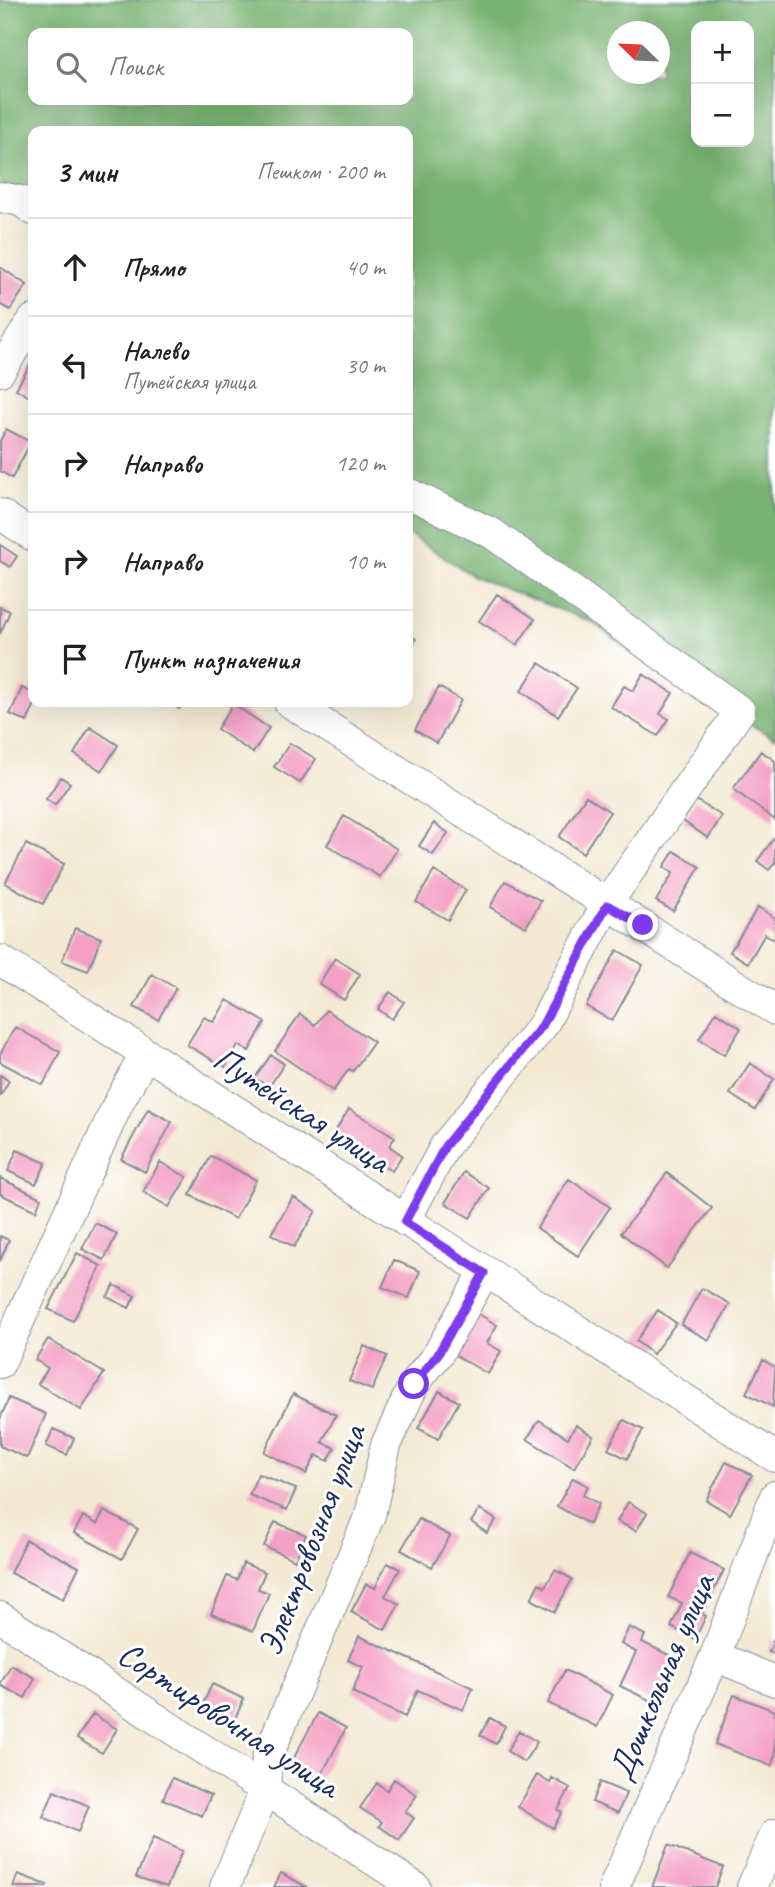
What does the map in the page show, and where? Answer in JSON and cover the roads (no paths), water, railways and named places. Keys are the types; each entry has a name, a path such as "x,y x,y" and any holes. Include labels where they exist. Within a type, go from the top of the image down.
{"street":[{"path":"0,197 21,201 28,206"},
{"path":"0,371 28,328"},
{"path":"405,1222 445,1146 542,1026 607,905 740,712 493,534 413,495"},
{"path":"0,514 28,533"},
{"path":"297,707 775,1010"},
{"name":"Путейская улица","path":"0,960 484,1273 775,1457"},
{"path":"0,1363 117,1106 145,1054"},
{"name":"Электровозная улица","path":"225,1887 265,1790 267,1758 370,1515 386,1445 414,1384 438,1354 484,1273"},
{"name":"Дошкольная улица","path":"614,1887 715,1656 775,1496"},
{"name":"Сортировочная улица","path":"0,1617 415,1887"},
{"path":"715,1656 775,1681"},
{"path":"752,1887 775,1834"}]}
